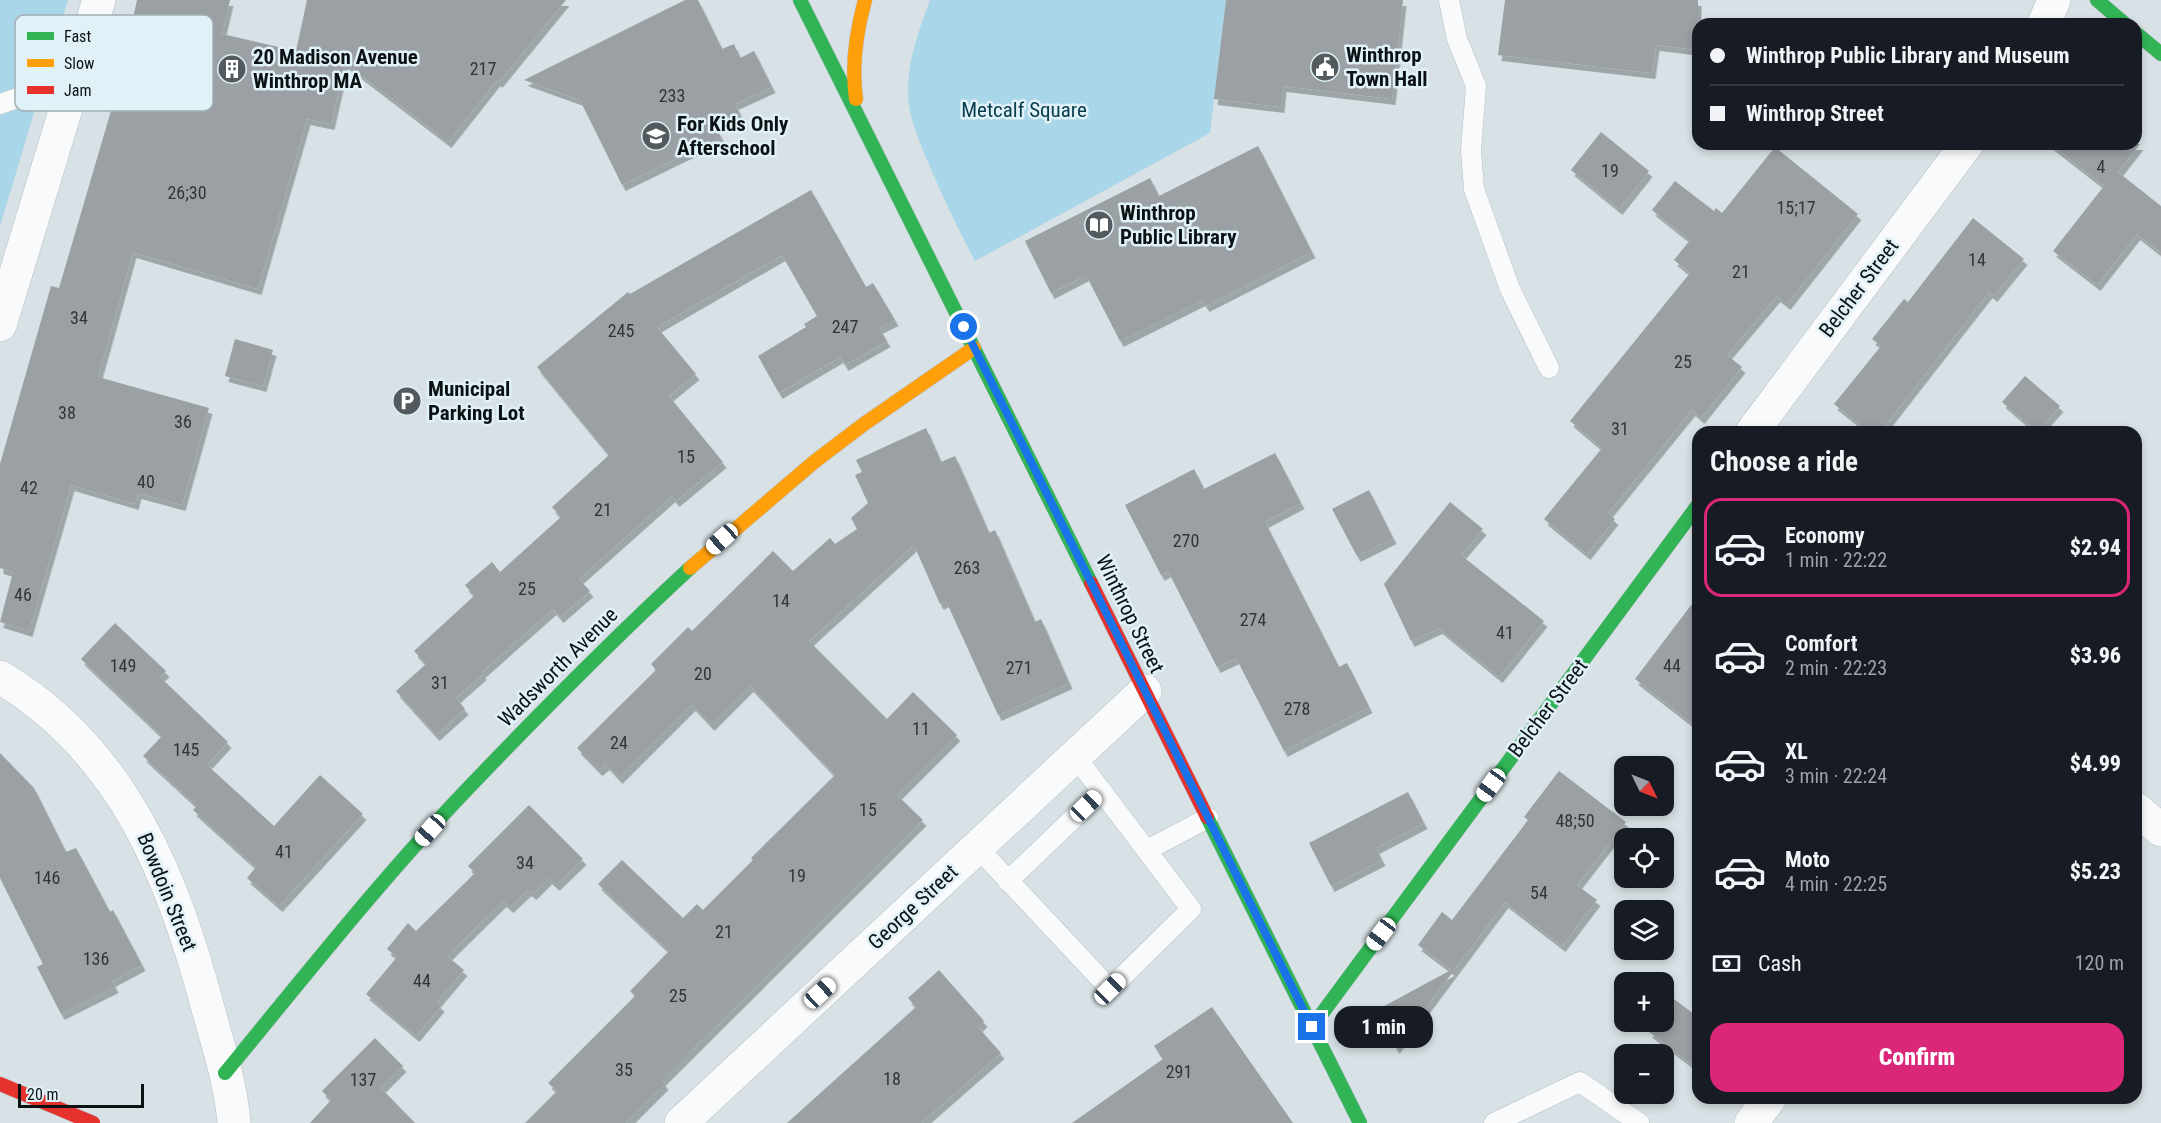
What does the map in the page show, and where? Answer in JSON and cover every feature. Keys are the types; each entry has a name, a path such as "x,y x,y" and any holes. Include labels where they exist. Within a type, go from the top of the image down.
{"street":[{"path":"94,15 99,0"},
{"path":"800,0 863,124"},
{"path":"863,124 855,93 853,60 865,0"},
{"path":"2046,18 2054,0"},
{"path":"2097,0 2119,18"},
{"path":"2142,38 2161,54"},
{"path":"0,325 65,111"},
{"name":"Winthrop Street","path":"863,124 1360,1123"},
{"name":"Belcher Street","path":"1756,426 1962,150"},
{"name":"Wadsworth Avenue","path":"225,1073 371,897 454,802 627,627 715,545 814,462 864,424 974,348"},
{"name":"Belcher Street","path":"1312,1027 1692,513"},
{"name":"Bowdoin Street","path":"0,677 38,703 70,731 117,790 143,831 165,875 182,917 230,1090 234,1123"},
{"name":"George Street","path":"681,1123 1145,691"},
{"path":"2142,814 2161,830"},
{"path":"0,1084 93,1123"},
{"path":"1751,1123 1765,1104"}],"lane":[{"path":"1449,0 1457,39 1476,86 1471,151 1474,189 1510,289 1549,368"},
{"path":"0,104 15,99"},
{"path":"976,847 1110,989 1191,909 1075,756"},
{"path":"1008,880 1102,791"},
{"path":"1147,850 1208,818"},
{"path":"1494,1123 1580,1082 1639,1123"}],"green space":[{"path":"0,0 68,0 63,15 15,15 15,111 35,111 0,226"},
{"name":"Metcalf Square","path":"930,0 1226,0 1210,133 975,261 936,181 919,140 910,110 908,90 912,55"}],"building":[{"path":"137,0 230,0 222,34 296,51 307,0 566,0 499,82 497,80 448,142 345,63 331,124 307,119 258,289 133,252 98,377 209,408 182,505 138,493 135,504 71,485 29,631 0,622 13,572 0,568 0,464 51,286 59,288 111,111 213,111 213,15 134,15"},
{"path":"685,0 698,0 722,49 734,44 740,58 754,51 772,87 735,104 740,114 715,126 721,137 622,185 580,100 524,80"},
{"name":"Winthrop Town Hall","path":"1226,0 1403,0 1392,99 1283,86 1281,107 1214,99"},
{"path":"1505,0 1698,0 1698,18 1692,18 1692,49 1656,45 1652,73 1498,55"},
{"path":"1601,132 1649,171 1619,209 1571,170"},
{"path":"1258,146 1312,252 1206,306 1202,300 1120,341 1086,275 1051,293 1025,241 1150,178 1159,196"},
{"path":"1773,150 1779,150 1858,214 1787,304 1777,296 1727,355 1742,367 1701,418 1692,410 1608,513 1615,519 1587,554 1544,519 1602,448 1570,421 1690,273 1674,260 1690,240 1652,210 1675,181 1714,211 1716,208 1722,213"},
{"path":"2058,150 2135,150 2118,172 2161,206 2161,253 2137,234 2097,285 2053,251 2104,186"},
{"path":"811,190 866,287 873,283 895,320 879,328 887,341 845,365 840,357 779,393 758,356 806,327 804,324 817,316 782,255 657,327 696,374 669,396 723,462 676,501 672,496 579,579 590,591 560,617 553,609 482,672 483,674 456,698 465,709 436,735 396,691 426,664 414,651 474,596 465,585 492,562 500,572 561,517 552,507 609,455 537,367 628,292 630,294"},
{"path":"1973,218 2024,259 1994,296 1989,292 1885,426 1862,426 1834,404 1881,346 1872,339 1904,299 1908,302"},
{"path":"235,339 273,350 263,386 225,376"},
{"path":"2025,376 2060,406 2042,426 2030,426 2002,402"},
{"path":"926,428 941,462 955,456 989,533 995,530 1035,622 1041,619 1069,683 998,715 946,601 940,604 914,545 809,641 887,719 913,692 957,735 897,795 923,820 662,1080 665,1084 626,1123 525,1123 557,1091 548,1083 635,996 630,991 669,951 598,884 622,860 683,918 697,904 703,910 753,860 751,858 835,775 750,686 711,725 692,705 619,778 606,764 599,770 577,748 656,670 651,664 688,627 692,631 773,551 793,571 830,538 835,544 857,529 851,518 868,503 855,475 862,472 856,460"},
{"path":"1275,453 1301,503 1265,522 1339,667 1347,663 1369,707 1284,751 1236,658 1217,667 1168,571 1161,575 1125,505 1194,469 1204,489"},
{"path":"1369,490 1393,538 1357,556 1332,509"},
{"path":"1450,502 1483,529 1461,555 1544,621 1499,677 1439,628 1411,641 1384,584"},
{"path":"1692,604 1692,723 1635,679"},
{"path":"115,623 166,671 160,677 228,742 207,765 274,826 320,775 363,814 279,906 247,878 256,867 193,810 197,806 143,756 162,736 81,659"},
{"path":"0,753 34,788 66,852 76,848 110,912 113,910 142,965 112,981 115,987 61,1014 37,967 43,964 0,878"},
{"path":"1559,771 1614,813 1614,816 1618,816 1626,822 1621,828 1614,828 1614,837 1577,885 1597,900 1562,946 1505,902 1396,1048 1375,1011 1451,970 1418,945 1442,912 1452,920 1528,820 1524,817"},
{"path":"1408,792 1424,823 1376,848 1382,860 1331,886 1309,843"},
{"path":"529,805 583,859 556,885 549,878 533,894 528,890 510,907 503,901 447,956 464,970 437,1002 441,1006 416,1036 366,994 397,957 387,949 408,923 416,931 475,873 468,866"},
{"path":"939,970 984,1021 978,1027 1001,1053 921,1123 787,1123 916,1007 908,998"},
{"path":"1674,999 1692,1012 1692,1064 1674,1051 1674,1044 1665,1044 1649,1032 1674,1032"},
{"path":"1212,1007 1293,1123 1072,1123 1163,1059 1154,1046"},
{"path":"375,1038 403,1066 381,1088 415,1123 310,1123 331,1100 322,1091"}],"traffic: fast":[{"path":"800,0 1091,583"},
{"path":"2097,0 2118,18"},
{"path":"2142,38 2161,54"},
{"path":"1312,1027 1692,513"},
{"path":"225,1073 425,835 571,683 690,568"},
{"path":"1207,817 1360,1123"}],"traffic: slow":[{"path":"856,99 855,49 865,0"},
{"path":"690,568 814,462 864,424 974,348"}],"traffic: jam":[{"path":"1091,583 1207,817"},
{"path":"0,1084 93,1123"}],"place":[{"name":"Winthrop Town Hall","path":"1325,67"},
{"name":"20 Madison Avenue Winthrop MA","path":"232,69"},
{"name":"For Kids Only Afterschool","path":"656,136"},
{"name":"Winthrop Public Library","path":"1099,225"},
{"name":"Municipal Parking Lot","path":"407,401"}],"route":[{"path":"964,327 1312,1027"}]}
